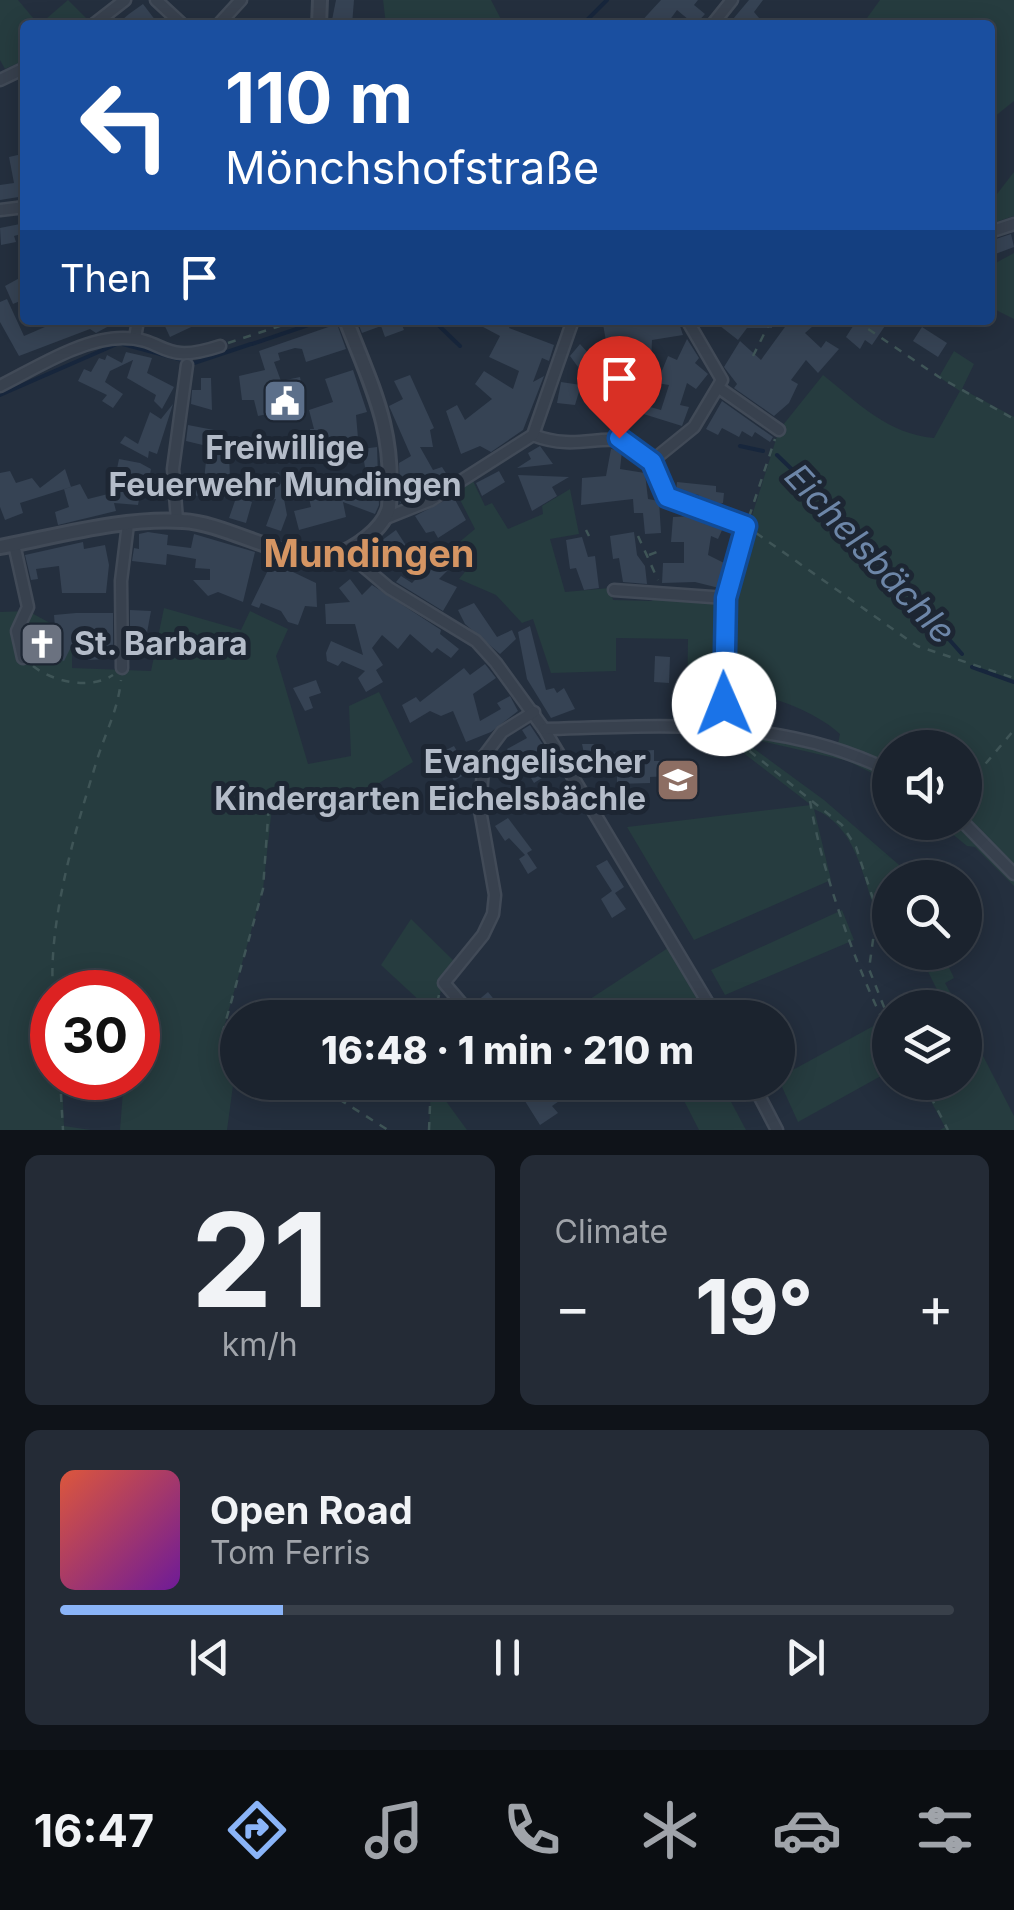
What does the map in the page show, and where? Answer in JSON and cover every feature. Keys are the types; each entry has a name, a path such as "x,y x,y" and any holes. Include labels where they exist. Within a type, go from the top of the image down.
{"street":[{"path":"99,20 125,0"},
{"path":"156,0 178,20"},
{"path":"223,20 241,0"},
{"path":"716,20 732,0"},
{"path":"135,338 137,325"},
{"path":"348,325 374,384 389,435 392,482 386,518"},
{"path":"23,658 17,631 28,607 7,546 128,524 177,520 224,528 320,556 344,550 386,518 431,500 534,435 571,325"},
{"path":"652,462 694,426 719,388 717,369 690,325"},
{"path":"0,386 99,342 135,338 158,350 188,357 220,346"},
{"path":"177,520 173,468 187,366"},
{"path":"719,388 779,430"},
{"path":"534,435 548,441 619,438 652,462 667,497 746,526 726,598 724,725"},
{"path":"122,668 121,582 128,524"},
{"path":"344,550 389,588 476,640 534,712 706,1000"},
{"path":"614,590 726,598"},
{"path":"459,1000 444,983 484,935 493,914 495,891 480,810 484,756 492,741 534,712"},
{"path":"544,729 724,725 830,745 872,763"},
{"path":"981,840 1014,874"},
{"path":"761,1100 777,1130"}],"path":[{"path":"220,346 283,325"},
{"path":"753,356 769,325"},
{"path":"862,325 960,390 1014,419"},
{"path":"779,430 746,526 917,646 1014,678"},
{"path":"586,530 589,536"},
{"path":"638,536 660,591"},
{"path":"647,556 662,550"},
{"path":"23,658 49,678 100,683 122,668"},
{"path":"56,970 70,858 101,748 117,713 122,668"},
{"path":"724,725 745,751 842,826 856,847 877,911 869,969 877,990"},
{"path":"982,768 1014,730"},
{"path":"810,799 821,854 872,998"},
{"path":"232,1000 263,889 270,803"},
{"path":"439,1000 444,983"},
{"path":"61,1100 63,1130"},
{"path":"340,1100 388,1130"},
{"path":"429,1130 430,1100"},
{"path":"932,1100 948,1130"}],"green space":[{"path":"0,0 18,0 35,20 20,20 20,62 5,69 0,60"},
{"path":"68,0 86,20 45,20"},
{"path":"383,0 491,0 501,20 385,20"},
{"path":"880,0 1014,0 1014,101 995,116 995,20 866,20"},
{"path":"1014,172 1014,216 995,222 995,197"},
{"path":"1014,253 1014,319 995,310 995,263"},
{"path":"954,351 974,364 962,389 1014,417 1014,886 975,847 960,840 982,840 982,730 872,730 872,773 848,761 748,738 753,748 824,800 893,860 872,860 872,902 848,839 828,817 814,809 831,880 694,940 627,827 811,805 746,755 725,730 837,749 840,734 815,717 767,697 721,692 721,701 687,699 688,639 616,638 616,671 551,673 533,619 522,623 496,595 459,579 474,561 457,544 475,529 455,490 473,481 485,506 492,503 508,529 543,514 542,506 570,489 579,534 550,539 565,592 610,588 613,600 652,601 654,594 725,601 779,430 823,375 888,424 934,438 960,391 939,377"},
{"path":"164,608 241,630 250,611 288,629 276,656 308,764 351,756 349,706 379,692 413,762 328,815 274,789 263,889 232,1000 220,1000 220,1100 231,1100 227,1130 120,1130 122,1100 160,1100 160,970 30,970 30,1100 63,1100 64,1126 91,1130 0,1130 0,612 28,611 72,635 72,668 151,671"},
{"path":"842,910 854,940 725,995 711,970"},
{"path":"411,919 458,965 444,983 438,1000 419,1000 381,965"},
{"path":"671,946 709,1000 589,1000"},
{"path":"927,970 950,970 954,978 945,983 949,990 937,990"},
{"path":"872,1027 872,1081 798,1122 788,1100 795,1100 795,1069"},
{"path":"982,1054 1014,1116 1014,1130 940,1130 945,1127 930,1100 982,1100"},
{"path":"430,1100 445,1100 467,1130 429,1130"},
{"path":"684,1100 730,1100 746,1130 699,1130"}],"building":[{"path":"336,0 354,0 352,20 332,20"},
{"path":"661,0 698,0 694,5 705,14 700,20 689,20 677,10 670,20 643,20"},
{"path":"749,0 763,0 754,12 758,20 732,20"},
{"path":"143,4 155,20 122,20"},
{"path":"20,154 20,197 0,200 0,185 14,183 9,157"},
{"path":"20,224 20,234 14,236 16,242 1,245 0,228"},
{"path":"1011,234 1014,247 995,254 995,239"},
{"path":"20,278 20,301 13,304 5,286"},
{"path":"7,299 24,336 49,325 111,325 19,356 0,322 0,302"},
{"path":"164,325 195,325 170,337"},
{"path":"334,325 346,349 306,362 302,349 278,353 280,360 274,362 281,381 300,377 306,406 258,416 254,400 242,400 239,376 265,370 259,351"},
{"path":"359,325 402,325 404,330 385,337 381,326 362,333"},
{"path":"479,325 510,325 509,328 554,345 549,361 542,358 533,382 544,376 523,430 491,452 480,446 461,454 446,411 457,405 465,420 492,399 475,384 484,371 513,389 519,371 489,357 500,336"},
{"path":"603,325 680,325 683,335 652,340 651,364 632,363 632,402 661,410 669,385 657,383 668,356 677,360 687,339 699,358 695,363 708,374 696,389 687,383 680,405 689,407 682,426 621,407 622,393 614,387 615,367 611,370"},
{"path":"719,325 772,325 747,328 738,340"},
{"path":"786,325 814,325 805,333 821,348 826,341 839,349 818,373 806,360 791,380 798,384 789,403 774,416 734,388 737,384 724,367 740,341 761,360"},
{"path":"854,325 886,325 872,345 865,340 860,349 846,337"},
{"path":"922,327 947,343 938,357 913,341"},
{"path":"580,344 607,374 597,383 593,379 589,382 570,356"},
{"path":"126,352 152,358 147,373 174,387 162,409 154,401 156,395 127,378 133,360 110,371 105,382 123,394 113,408 102,401 107,395 78,381 84,369 91,372 99,358 105,360 107,355 122,363"},
{"path":"353,370 367,412 356,415 358,438 312,444 310,429 314,429 309,410 333,402 325,379"},
{"path":"410,375 434,428 430,430 433,447 420,447 433,470 442,467 449,478 400,503 399,463 411,456 389,406 403,399 394,381"},
{"path":"201,378 211,378 212,410 191,404 192,390 201,390"},
{"path":"561,382 581,385 575,405 557,403"},
{"path":"722,401 773,437 770,442 755,432 752,437 742,431 739,437 722,428 718,435 706,429"},
{"path":"173,404 157,454 149,451 148,458 120,443 125,436 138,444 150,412 161,419"},
{"path":"188,425 214,430 211,447 186,441"},
{"path":"240,446 242,455 229,457 230,476 235,475 236,496 252,502 246,523 229,518 236,498 184,495 182,475 204,480 207,452"},
{"path":"540,446 553,464 517,468 531,459 528,453"},
{"path":"377,447 379,505 375,514 343,502 346,517 299,530 294,511 311,507 307,489 356,480 358,474 366,473 362,449"},
{"path":"611,449 622,451 620,469 645,473 648,499 659,501 661,533 645,534 643,513 634,513 633,499 581,505 582,478 606,476"},
{"path":"119,459 140,463 151,469 150,474 165,478 164,499 140,494 138,505 114,503 116,511 58,525 55,512 69,507 64,489 80,484 88,499 112,493"},
{"path":"65,469 71,487 20,503 23,513 5,520 0,507 0,473 10,471 16,483 32,478 40,488"},
{"path":"499,471 505,482 482,496 476,483"},
{"path":"279,472 287,515 281,531 266,526 276,499 258,501 256,490 270,489 268,474"},
{"path":"518,475 569,477 552,487 557,496 532,511"},
{"path":"677,482 716,486 716,492 724,493 723,503 714,506 699,500 699,495 676,491"},
{"path":"453,496 466,520 438,538 434,531 426,533 415,516"},
{"path":"692,516 723,528 718,539 711,536 708,555 724,563 719,588 695,582 662,583 663,563 684,563 684,542 671,542 673,517"},
{"path":"396,530 414,558 401,566 381,541"},
{"path":"634,532 647,584 623,582 619,558 613,559 610,536"},
{"path":"139,534 168,535 167,545 191,548 194,534 255,552 243,602 218,592 208,596 193,580 210,580 210,569 195,568 196,559 167,554 166,565 132,561 134,548 139,549"},
{"path":"582,537 588,557 595,556 599,588 584,590 576,568 570,569 566,540"},
{"path":"83,542 84,549 105,545 109,565 106,593 62,593 59,566 36,569 38,579 31,580 25,555"},
{"path":"446,548 458,560 439,579 457,587 443,611 396,582 401,576 412,583"},
{"path":"272,562 316,583 317,607 305,606 298,625 288,622 281,611 261,603 259,608 251,605"},
{"path":"350,579 362,595 372,585 441,630 440,634 459,649 451,658 437,648 432,653 410,634 398,649 382,635 372,648 383,665 376,670 383,682 366,692 358,678 365,671 342,661 338,666 327,661 331,641 363,655 355,624 326,624 325,604 350,602 339,588"},
{"path":"474,603 497,637 512,630 516,639 500,654 465,624 458,610"},
{"path":"130,610 151,611 146,638 130,638"},
{"path":"113,613 113,654 107,654 107,659 88,660 86,646 71,647 64,661 30,647 29,626 56,640 54,615"},
{"path":"530,626 546,690 554,688 557,693 564,688 575,709 551,718 527,679 518,632"},
{"path":"655,656 670,657 669,683 654,682"},
{"path":"485,664 496,678 473,694 480,721 501,709 497,703 510,696 518,711 491,732 466,742 453,711 441,716 430,711 410,723 402,705 416,697 420,702 464,668 470,675"},
{"path":"316,680 321,693 309,697 313,708 305,711 293,688"},
{"path":"530,725 546,749 530,758 542,778 534,783 518,756 513,759 507,749 527,738 522,730"},
{"path":"582,744 596,744 596,754 654,750 654,761 671,761 670,776 650,777 650,783 617,784 617,775 596,775 596,763 586,763"},
{"path":"454,746 469,772 454,781 440,753"},
{"path":"508,818 532,850 527,853 537,868 528,874 519,859 525,855 509,838 505,841 495,826"},
{"path":"607,860 624,887 615,893 626,909 612,918 601,899 612,891 596,866"},
{"path":"488,992 494,1000 479,1000"},
{"path":"524,1100 561,1100 552,1106 558,1113 540,1125"}],"waterway":[{"path":"587,20 607,0"},
{"path":"252,344 308,325"},
{"name":"Eichelsbächle","path":"438,325 460,346"},
{"path":"0,395 119,343 194,363 251,344"},
{"name":"Eichelsbächle","path":"740,446 763,451"},
{"name":"Eichelsbächle","path":"777,455 838,514 962,654"},
{"name":"Eichelsbächle","path":"972,667 1014,682"}],"place":[{"name":"Freiwillige Feuerwehr Mundingen","path":"285,401"},
{"name":"St. Barbara","path":"42,644"},
{"name":"Evangelischer Kindergarten Eichelsbächle","path":"678,780"}],"district":[{"name":"Mundingen","path":"369,554"}],"route":[{"path":"619,438 652,462 667,497 686,508 707,510 746,526 726,598 724,704"}]}
